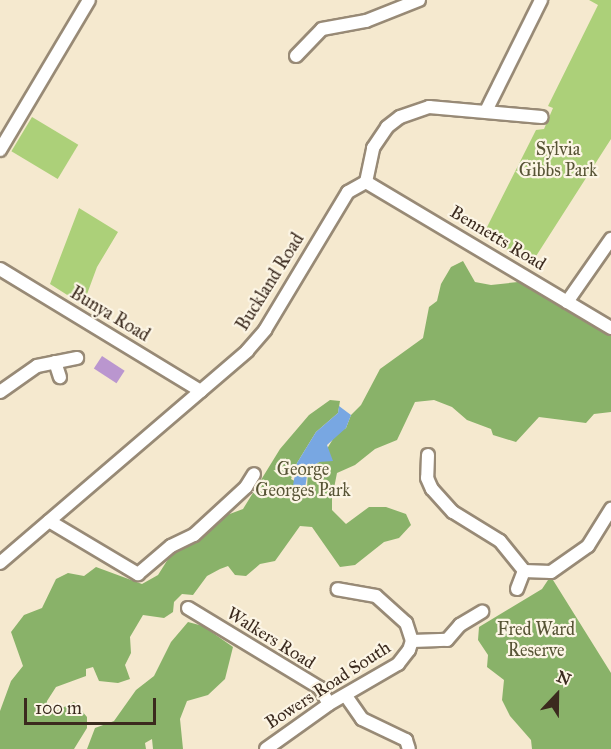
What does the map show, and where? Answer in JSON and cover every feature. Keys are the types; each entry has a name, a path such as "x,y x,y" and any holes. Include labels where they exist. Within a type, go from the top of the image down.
{"street":[{"path":"0,150 89,0"},
{"path":"296,56 322,29 366,21 419,0"},
{"path":"486,111 541,0"},
{"path":"366,182 373,148 387,127 400,117 429,107 542,117"},
{"name":"Bennetts Road","path":"366,182 611,328"},
{"name":"Buckland Road","path":"0,563 247,351 265,330 348,192 366,182"},
{"path":"567,302 611,239"},
{"name":"Bunya Road","path":"0,269 201,391"},
{"path":"0,392 37,366 77,358"},
{"path":"55,362 60,377"},
{"path":"428,455 427,478 432,489 453,512 500,541 524,571 551,572 588,546 611,509"},
{"path":"49,521 138,574 171,546 194,535 246,487 254,474"},
{"path":"516,589 524,571"},
{"name":"Bowers Road South","path":"266,749 330,704 403,660 412,641 406,623 376,596 338,589"},
{"name":"Walkers Road","path":"188,608 320,688 330,704"},
{"path":"412,641 447,640 460,625 482,612"},
{"path":"346,696 362,719 406,740 409,749"}],"green space":[{"name":"Sylvia Gibbs Park","path":"589,0 611,0 611,139 531,264 483,235 536,130 544,129 553,108 548,106 598,5"},
{"path":"32,117 78,145 58,179 11,151"},
{"path":"79,208 118,232 97,267 83,305 50,284"},
{"path":"463,261 475,282 491,285 518,282 545,294 611,336 611,412 594,414 586,423 539,417 516,442 493,435 491,429 467,420 452,407 434,400 415,402 397,440 375,449 355,465 337,473 332,498 332,510 346,524 369,507 386,507 406,514 411,525 399,538 384,542 355,565 340,567 312,527 300,526 275,561 260,564 246,576 235,575 228,566 220,569 207,576 193,595 182,594 174,602 173,612 164,618 143,615 130,637 131,653 125,665 130,679 118,683 99,681 93,667 86,669 86,676 56,687 47,701 46,712 50,714 74,702 87,717 87,728 74,749 0,749 0,711 11,681 23,666 11,632 24,615 42,608 56,579 68,573 84,576 96,567 142,584 158,575 170,556 201,539 227,515 243,509 280,449 309,415 330,400 340,401 338,413 316,432 297,463 291,479 307,488 308,470 319,462 336,434 346,428 351,415 361,405 380,369 423,338 429,307 437,301 441,284 451,267"},
{"name":"Fred Ward Reserve","path":"548,580 553,580 611,673 611,749 532,749 531,740 510,716 502,700 504,680 487,667 488,655 478,640 479,627 542,589"},
{"path":"188,622 203,626 233,647 225,679 208,695 187,701 180,719 183,749 153,749 152,739 145,743 146,749 87,749 95,728 114,721 136,690 154,676 171,642"}],"water":[{"path":"339,406 351,415 346,428 327,445 333,461 319,462 308,470 304,494 292,491 297,463 316,432 338,413"}],"building":[{"path":"102,356 125,371 116,383 94,369"}],"park label":[{"name":"George Georges Park","path":"303,480"}]}
